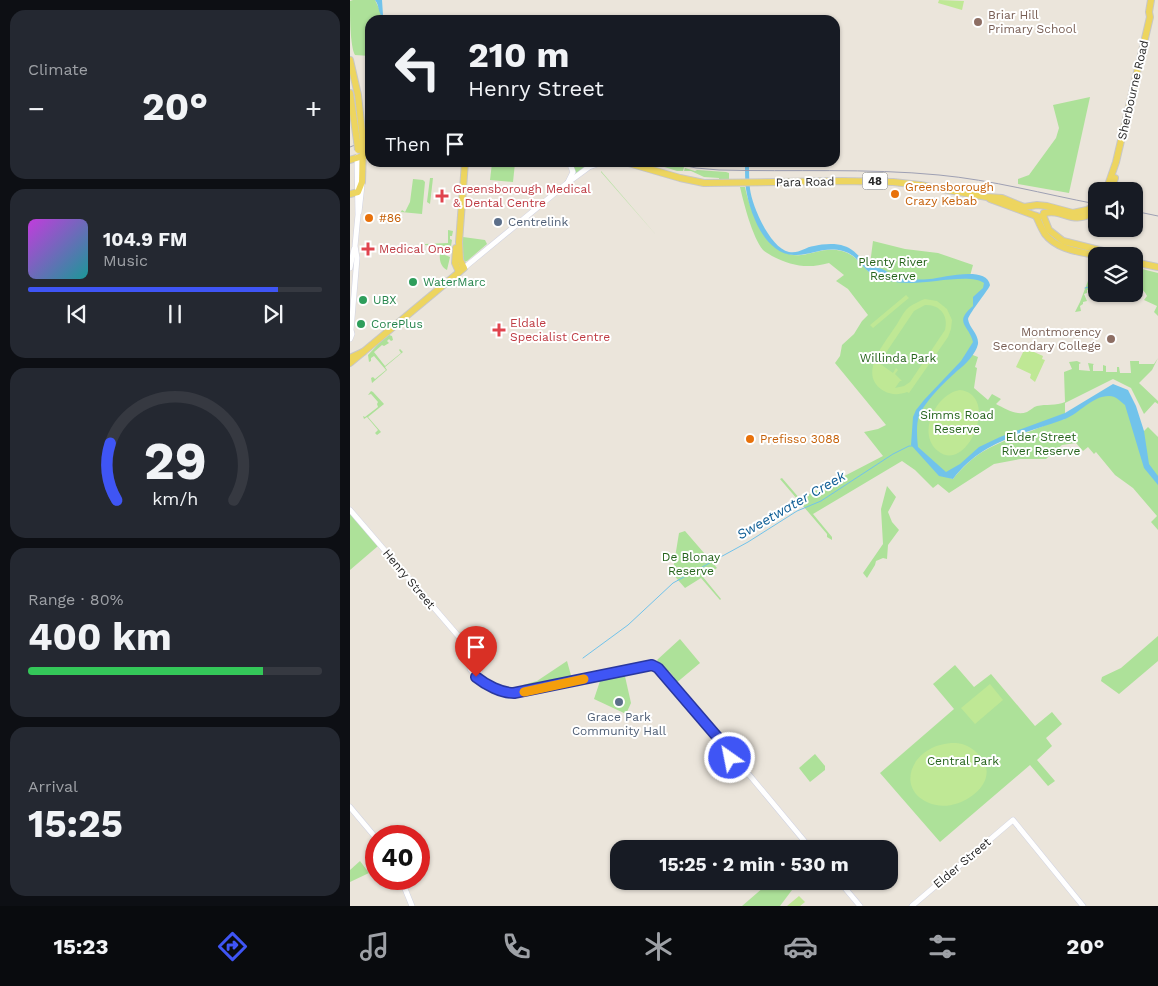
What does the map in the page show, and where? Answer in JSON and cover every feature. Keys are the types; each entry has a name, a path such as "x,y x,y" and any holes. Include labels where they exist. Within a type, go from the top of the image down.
{"main road":[{"name":"Sherbourne Road","path":"1150,17 1149,12 1152,0"},
{"name":"Sherbourne Road","path":"1112,182 1150,17 1156,0"},
{"path":"350,60 358,95 360,140"},
{"path":"350,92 364,152 361,188 353,193"},
{"path":"350,160 364,152"},
{"path":"350,364 462,270 459,242 465,167"},
{"name":"Para Road","path":"644,167 699,182 842,181 902,183 1002,198 1024,207 1038,205"},
{"name":"Para Road","path":"987,197 1035,216"},
{"path":"1088,247 1063,241 1049,230 1043,214 1044,208 1038,205 1032,210 1046,234 1056,244 1088,253"},
{"name":"48","path":"1038,205 1076,215"},
{"path":"1035,216 1039,217 1052,212 1070,218 1088,209"},
{"path":"1076,215 1088,215"},
{"path":"1143,264 1158,267"},
{"path":"352,354 363,352"}],"street":[{"path":"358,214 353,193 364,152"},
{"path":"566,184 572,174 571,167"},
{"path":"462,270 589,167"},
{"path":"351,334 358,214 362,182"},
{"path":"350,269 356,249"},
{"name":"Henry Street","path":"350,510 468,648 476,660"},
{"path":"476,673 481,663 476,660 470,669 491,686 507,693 514,693 652,665 658,668 804,840"},
{"path":"350,807 365,825"},
{"name":"Elder Street","path":"912,906 1011,821 1083,906"},
{"path":"405,890 412,906"},
{"path":"847,890 860,906"}],"green space":[{"path":"375,0 382,15 365,15 365,56 355,55 353,51 350,1"},
{"path":"939,0 964,1 962,10 938,3"},
{"path":"1090,97 1069,193 1018,184 1018,179 1029,175 1056,138 1059,128 1053,105"},
{"path":"492,167 515,167 513,182 490,180"},
{"path":"571,167 586,167 573,177"},
{"path":"664,167 684,167 683,171"},
{"path":"685,168 695,171 726,172 729,173 729,180 719,181 719,178 704,177 691,171 684,171"},
{"path":"601,171 657,236 601,172"},
{"path":"430,178 433,178 430,204 427,202"},
{"path":"413,179 425,182 422,214 401,212 399,215 402,210 405,212 410,202"},
{"path":"740,187 745,187 751,209 763,232 779,250 790,254 801,255 831,250 842,251 854,257 869,272 873,241 905,249 938,253 973,265 970,276 980,278 987,285 966,320 975,338 970,354 978,357 975,367 977,368 974,388 988,400 992,394 1001,399 996,404 1011,411 1023,413 1037,406 1065,402 1064,372 1072,369 1069,362 1077,361 1081,363 1079,364 1079,370 1090,371 1088,363 1094,364 1093,371 1103,371 1103,365 1106,366 1106,372 1117,372 1117,367 1119,367 1120,373 1131,373 1130,361 1139,361 1139,364 1154,364 1158,358 1152,370 1139,383 1158,401 1158,404 1155,402 1144,414 1131,388 1113,379 1065,403 1065,415 1098,396 1124,396 1140,435 1148,427 1158,437 1158,530 1151,522 1157,516 1133,488 1115,475 1096,452 1094,454 1088,447 1083,451 1076,443 1062,445 1046,459 1020,459 994,464 949,493 938,484 933,488 915,470 902,461 813,514 832,537 832,540 827,537 827,534 780,479 782,478 800,499 883,456 864,432 886,425 835,363 840,356 842,345 854,334 868,315 848,289 836,281 844,275 829,263 800,266 772,256 763,250 752,228","holes":["1065,416 1065,419 986,449 961,469 953,479 947,477 984,447"]},
{"path":"448,230 453,231 452,236 450,236 452,240 451,246 444,245 448,246 448,248 425,245 448,243"},
{"path":"463,237 485,240 487,244 464,262 461,256"},
{"path":"440,253 450,257 447,270 441,263"},
{"path":"1143,269 1158,273 1158,316 1154,312 1157,306 1144,300 1147,296 1144,292"},
{"path":"1088,281 1087,293 1084,294 1087,301 1083,302 1080,306 1081,311 1075,312"},
{"path":"906,295 909,298 873,328 870,325"},
{"path":"925,299 937,301 947,309 952,320 948,337 909,393 895,394 884,391 876,384 873,377 875,359 906,310","holes":["925,305 930,305 942,312 946,320 945,330 910,382 895,388 902,381 895,374 898,370 896,368 893,373 879,363 914,311"]},
{"path":"389,335 392,336 393,340 389,339 387,341 389,343 384,346 382,345 374,352 385,366 401,353 400,349 403,352 385,367 387,370 372,383 371,378 375,379 386,370 374,356 369,362 368,355"},
{"path":"1025,348 1043,356 1042,359 1045,360 1035,382 1030,378 1031,374 1016,367"},
{"name":"Simms Road Reserve","path":"960,390 972,395 978,405 979,418 969,444 959,452 949,455 938,451 932,443 929,425 937,406 944,398"},
{"path":"371,391 384,404 368,417 381,432 377,435 375,433 378,430 367,417 364,419 363,416 365,417 378,407 378,402 371,394 368,395"},
{"path":"887,486 896,497 888,512 892,522 899,530 888,545 887,559 883,558 876,561 867,578 863,573 883,544 881,509"},
{"path":"350,514 378,546 350,570"},
{"name":"De Blonay Reserve","path":"685,531 717,568 703,577 720,600 701,578 685,588 671,572 673,570 679,533"},
{"path":"1158,636 1158,661 1119,694 1101,681 1102,677 1121,668"},
{"path":"680,639 700,663 675,684 671,680 674,677 669,671 665,672 657,660"},
{"path":"567,661 572,679 525,689 523,685 537,681"},
{"name":"Central Park","path":"955,665 974,687 991,674 1035,726 1052,712 1062,724 1046,738 1052,746 1037,760 1055,781 1048,786 1030,765 940,842 880,773 954,709 933,684"},
{"path":"624,672 631,703 626,714 594,699 601,678"},
{"path":"990,684 1003,700 975,724 961,708"},
{"path":"956,743 969,747 980,756 986,766 983,785 967,799 957,804 936,805 922,799 914,791 910,780 912,770 918,759 927,751 940,745"},
{"path":"815,754 825,766 825,770 810,782 799,768"},
{"path":"360,861 365,868 365,875 350,882 350,870"},
{"path":"761,890 792,890 780,906 742,906"},
{"path":"799,896 805,902 800,906 787,906"}],"water":[{"path":"375,0 382,0 383,15 380,14"},
{"path":"745,167 749,167 751,196 758,215 775,243 789,252 817,245 837,244 851,249 867,263 899,278 912,280 973,274 981,275 987,279 990,285 968,319 978,340 975,352 930,398 918,419 918,447 946,472 960,464 979,447 1000,437 1065,413 1113,384 1128,390 1136,406 1144,431 1149,464 1158,476 1158,485 1144,468 1125,405 1111,396 1097,399 1065,419 1004,440 990,447 977,455 953,479 939,476 911,445 913,417 924,400 961,361 973,342 963,320 964,316 973,306 973,297 983,288 984,283 969,279 917,283 894,282 873,275 847,252 823,250 800,255 784,253 767,240 755,221 748,199"}],"waterway":[{"name":"Sweetwater Creek","path":"583,658 628,625 673,583 748,542 797,511 821,501 893,454 912,446"}],"railway":[{"path":"350,147 365,141"},
{"path":"692,167 719,170 857,171 939,175 998,184 1088,202"},
{"path":"1143,213 1158,216"}],"slow traffic":[{"path":"524,692 584,679"}],"place":[{"name":"Briar Hill Primary School","path":"978,22"},
{"name":"Greensborough Crazy Kebab","path":"895,194"},
{"name":"Greensborough Medical & Dental Centre","path":"442,196"},
{"name":"#86","path":"369,218"},
{"name":"Centrelink","path":"498,222"},
{"name":"Medical One","path":"368,249"},
{"name":"WaterMarc","path":"413,282"},
{"name":"UBX","path":"363,300"},
{"name":"CorePlus","path":"361,324"},
{"name":"Eldale Specialist Centre","path":"499,330"},
{"name":"Montmorency Secondary College","path":"1111,339"},
{"name":"Prefisso 3088","path":"750,439"},
{"name":"Grace Park Community Hall","path":"619,702"}],"route":[{"path":"476,677 486,685 507,693 514,693 652,665 658,668 726,747 730,758"}],"park label":[{"name":"Plenty River Reserve","path":"893,269"},
{"name":"Willinda Park","path":"898,358"},
{"name":"Elder Street River Reserve","path":"1041,444"}]}
